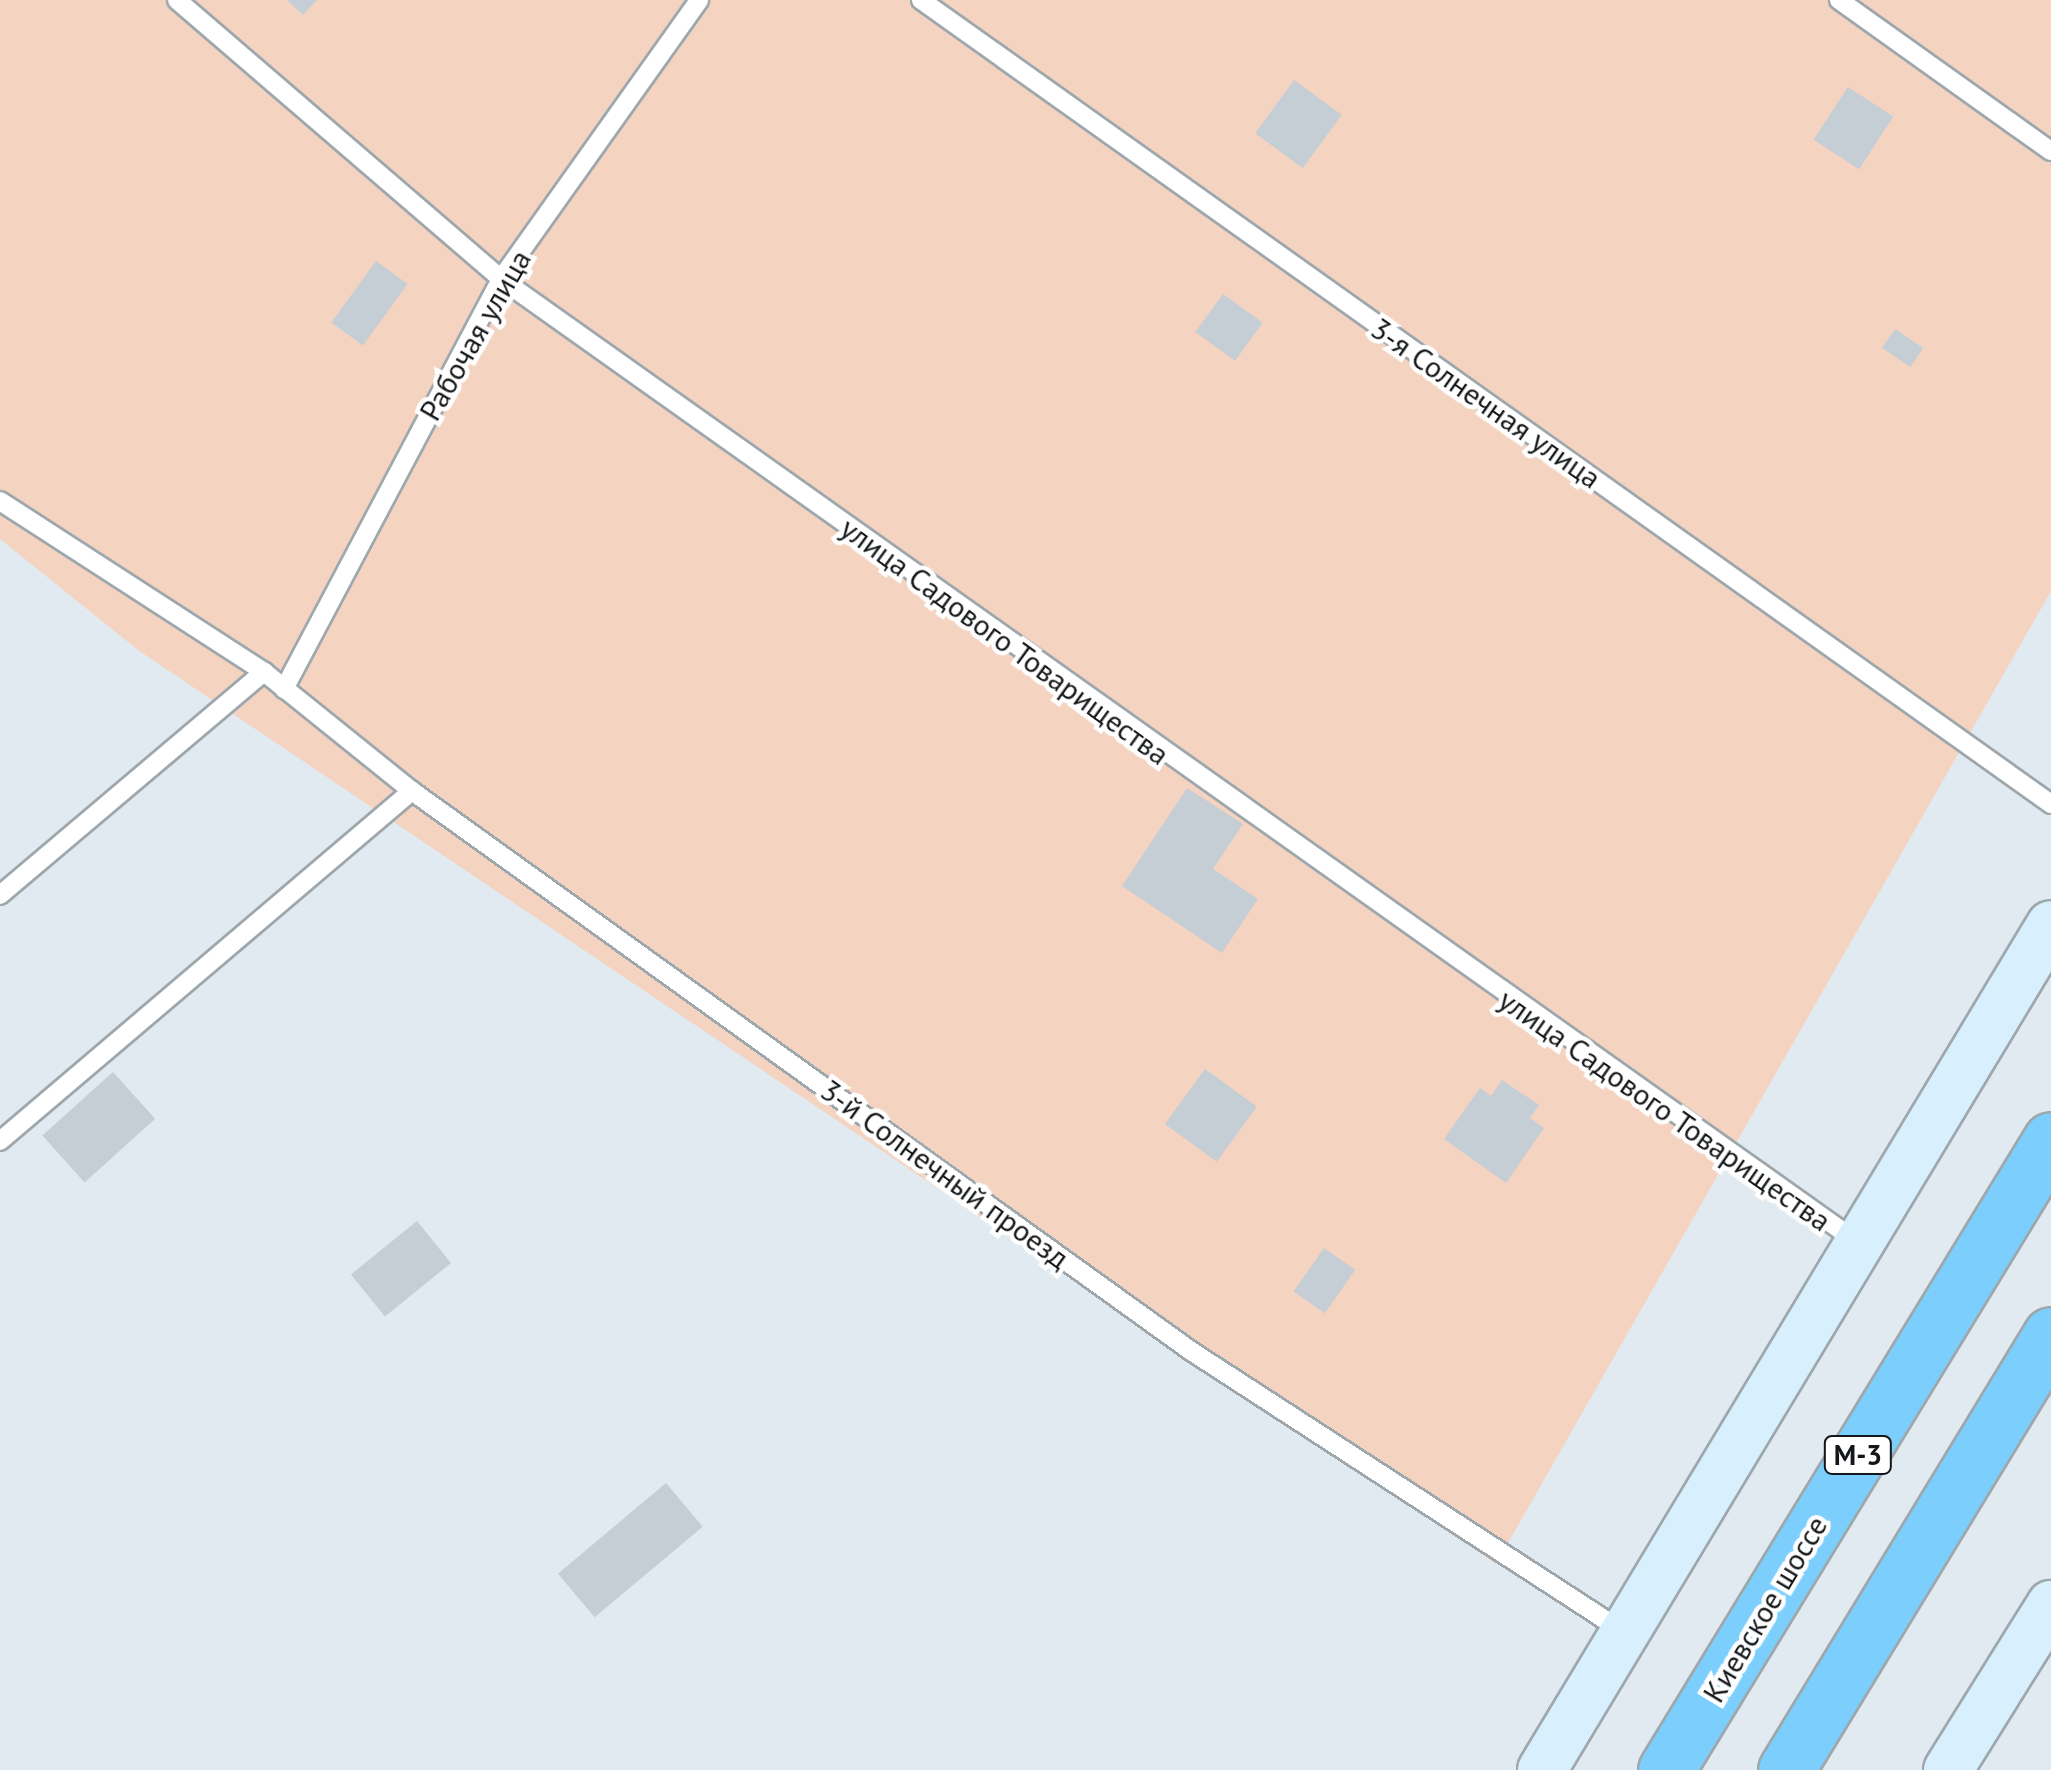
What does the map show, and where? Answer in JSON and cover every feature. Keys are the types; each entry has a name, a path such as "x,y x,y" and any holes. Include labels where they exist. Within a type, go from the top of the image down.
{"highway":[{"name":"Киевское шоссе","path":"1666,1770 2051,1140"},
{"path":"1786,1770 2051,1334"}],"main road":[{"path":"1542,1770 2051,925"},
{"path":"1948,1770 2051,1606"}],"lane":[{"name":"улица Садового Товарищества","path":"178,0 501,280 1861,1244"},
{"name":"Рабочая улица","path":"284,690 501,280 698,0"},
{"name":"3-я Солнечная улица","path":"921,0 2051,804"},
{"path":"1839,0 2051,151"},
{"name":"3-й Солнечный проезд","path":"0,500 264,672 412,790 1191,1351 1625,1632"},
{"path":"0,895 264,672"},
{"path":"0,1141 412,790"}],"shaded area":[{"path":"0,0 2051,0 2051,591 1496,1564 138,650 0,539"}],"building":[{"path":"287,0 317,0 303,15"},
{"path":"1294,80 1342,115 1303,168 1255,133"},
{"path":"1848,87 1893,116 1859,169 1814,140"},
{"path":"376,261 408,284 363,345 331,322"},
{"path":"1223,294 1263,323 1235,361 1195,332"},
{"path":"1895,329 1923,348 1910,367 1882,348"},
{"path":"1187,788 1243,824 1213,869 1258,899 1222,953 1122,886"},
{"path":"1205,1069 1257,1107 1217,1162 1165,1124"},
{"path":"113,1072 155,1119 85,1182 42,1136"},
{"path":"1502,1080 1539,1105 1530,1118 1544,1128 1506,1183 1444,1139 1480,1088 1491,1096"},
{"path":"417,1221 451,1263 385,1316 351,1274"},
{"path":"1324,1248 1355,1270 1325,1313 1294,1291"},
{"path":"666,1483 703,1527 595,1617 558,1574"}]}
